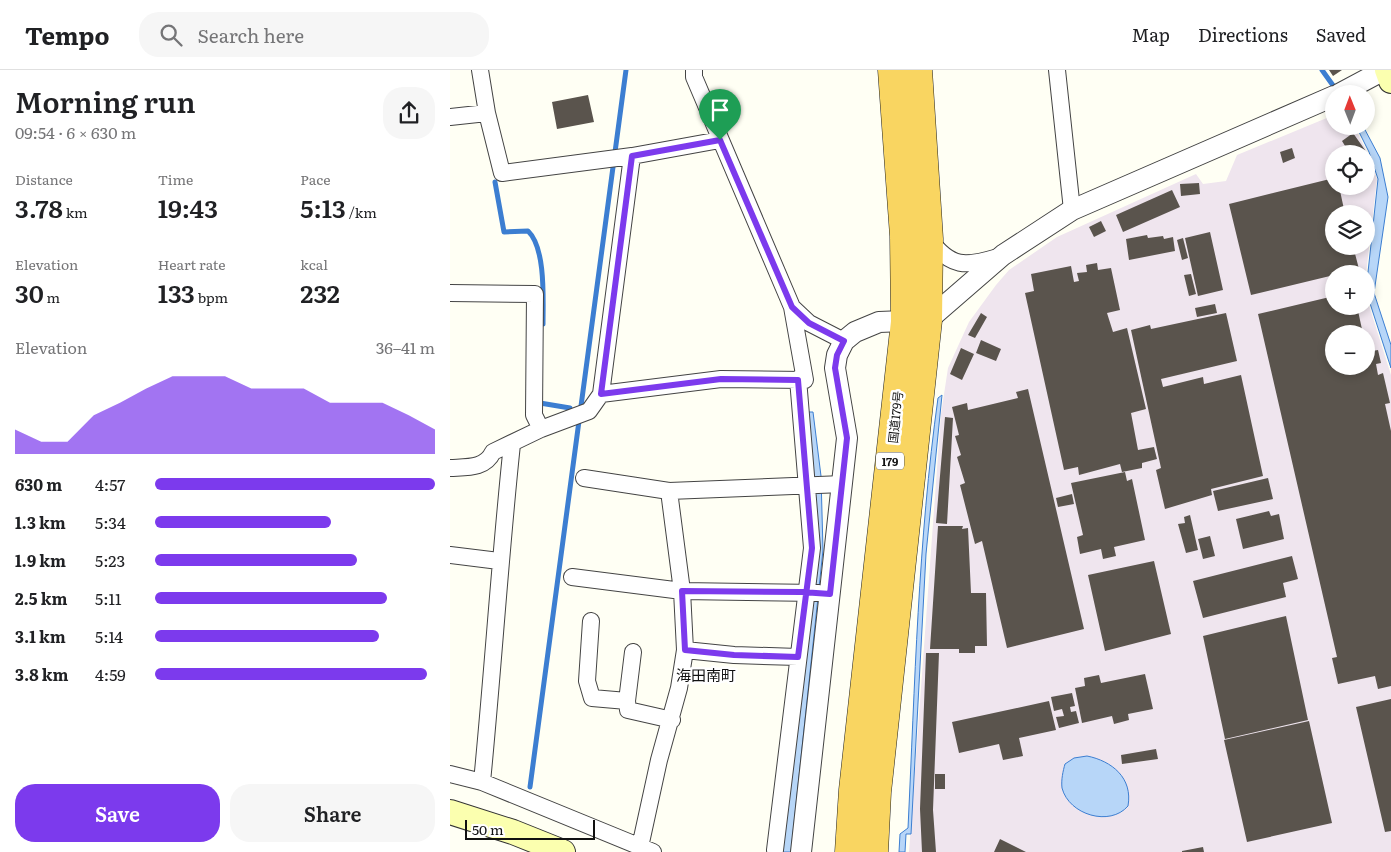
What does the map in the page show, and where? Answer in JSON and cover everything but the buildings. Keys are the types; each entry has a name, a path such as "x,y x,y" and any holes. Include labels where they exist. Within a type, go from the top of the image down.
{"highway":[{"name":"国道179号","path":"874,852 878,782 917,321 904,236 892,70"},
{"name":"国道179号","path":"849,852 853,790 929,239 918,70"}],"main road":[{"path":"1385,70 1391,81"},
{"path":"450,812 513,832 563,852"}],"street":[{"path":"480,70 487,113 502,173 632,156 720,140"},
{"path":"601,394 721,379 805,380 792,307 720,140 694,77 694,70"},
{"path":"1057,70 1072,210"},
{"path":"1356,85 1385,70"},
{"path":"801,852 847,438 835,368 837,355 844,341 855,332 879,322 917,321 1002,255 1072,210 1325,100"},
{"path":"450,117 487,113"},
{"path":"450,468 477,467 490,459 494,452 541,429 589,411 601,394 632,156"},
{"path":"929,239 947,259 960,264 974,264 1002,255"},
{"path":"450,293 535,294 534,415 541,429"},
{"path":"792,307 809,323 844,341"},
{"path":"775,850 812,548 798,380"},
{"path":"482,782 492,674 499,560 512,444"},
{"path":"584,478 669,491 843,484"},
{"path":"450,774 482,782 647,850 660,760 672,720 685,650 682,591 669,491"},
{"path":"450,555 499,560"},
{"path":"572,577 682,591 808,592 830,594"},
{"path":"591,622 587,681 592,698 627,701"},
{"path":"685,650 734,655 798,657"},
{"path":"633,652 627,701 628,710 672,720"}],"shaded area":[{"path":"1325,119 1325,135 1358,135 1364,145 1325,145 1325,195 1375,195 1375,173 1377,179 1374,205 1325,205 1325,255 1368,255 1367,265 1325,265 1325,315 1372,315 1391,375 1391,852 909,852 941,414 948,368 969,322 1009,270 1057,237 1196,174 1203,184 1226,181 1237,155"}],"water":[{"path":"1360,135 1368,135 1373,145 1366,145"},
{"path":"1375,149 1380,158 1388,197 1375,286 1375,265 1369,265 1370,255 1375,255 1375,207 1378,179 1375,170"},
{"path":"1375,296 1391,345 1391,368 1374,315"},
{"path":"942,395 926,554 911,834 906,834 905,852 899,852 900,834 908,828 915,666 926,505 938,398"},
{"path":"806,412 813,412 821,476 823,550 791,852 781,852 802,687"},
{"path":"1087,756 1105,762 1119,772 1124,779 1129,796 1128,806 1120,812 1111,816 1091,815 1081,811 1066,797 1062,788 1065,764 1074,758"}],"waterway":[{"path":"530,787 626,70"},
{"path":"1322,70 1333,85"},
{"path":"495,182 504,232 528,231 538,249 543,289 543,324"},
{"path":"540,400 540,403 570,408"}],"district":[{"name":"海田南町","path":"706,674"}],"route":[{"path":"720,140 632,156 601,394 721,379 798,380 812,548 808,592 798,657 734,655 685,650 682,591 808,592 830,594 847,438 835,368 837,355 844,341 809,323 792,307 720,140"}]}
